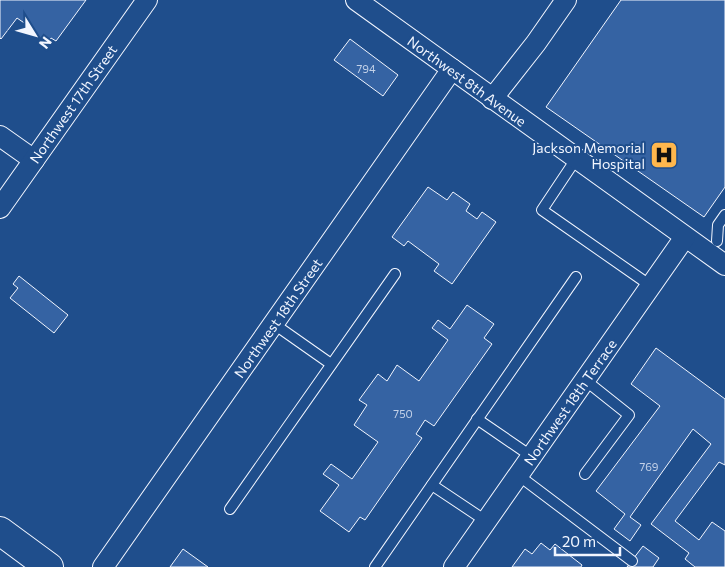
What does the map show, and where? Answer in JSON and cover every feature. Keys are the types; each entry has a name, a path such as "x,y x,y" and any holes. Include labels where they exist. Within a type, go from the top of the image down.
{"main road":[{"path":"0,531 48,567"}],"street":[{"name":"Northwest 17th Street","path":"0,208 147,0"},
{"name":"Northwest 8th Avenue","path":"356,0 686,237 716,243 725,265"},
{"path":"492,99 536,43 566,0"},
{"name":"Northwest 18th Street","path":"104,567 452,69"},
{"path":"0,136 34,160"},
{"name":"Northwest 18th Terrace","path":"454,567 686,237"}],"lane":[{"path":"576,159 542,210 651,286"},
{"path":"716,243 718,225 725,215"},
{"path":"230,509 395,274"},
{"path":"375,567 576,277"},
{"path":"274,324 331,364"},
{"path":"585,380 629,415 585,474"},
{"path":"477,419 531,456"},
{"path":"518,475 632,561"},
{"path":"432,485 486,521"}],"building":[{"path":"0,0 86,0 56,41 51,38 47,44 33,34 36,31 17,18 1,39"},
{"name":"Jackson Memorial Hospital","path":"621,0 725,0 725,187 704,217 546,107"},
{"path":"350,39 398,75 383,96 334,60"},
{"path":"428,187 447,200 453,192 470,204 466,211 477,219 482,212 496,222 452,284 434,271 439,264 408,241 404,246 392,237"},
{"path":"19,276 68,315 54,333 10,298 18,288 13,284"},
{"path":"467,305 494,324 484,338 492,344 434,426 425,420 416,434 422,438 365,520 360,517 349,532 320,511 339,485 323,474 331,464 352,479 378,442 354,425 367,405 359,400 378,374 387,381 397,365 419,381 448,340 432,328 438,320 450,329"},
{"path":"656,348 725,399 725,465 719,462 675,521 699,540 712,522 725,531 725,567 695,567 685,559 689,553 651,524 711,444 693,429 630,517 641,525 630,541 614,529 625,514 596,491 660,406 631,384"},
{"path":"541,543 550,550 555,544 582,565 581,567 512,567 525,549 532,554"},
{"path":"643,546 659,558 653,567 627,567"},
{"path":"183,549 208,567 170,567"}],"place":[{"name":"Jackson Memorial Hospital","path":"664,155"}]}
